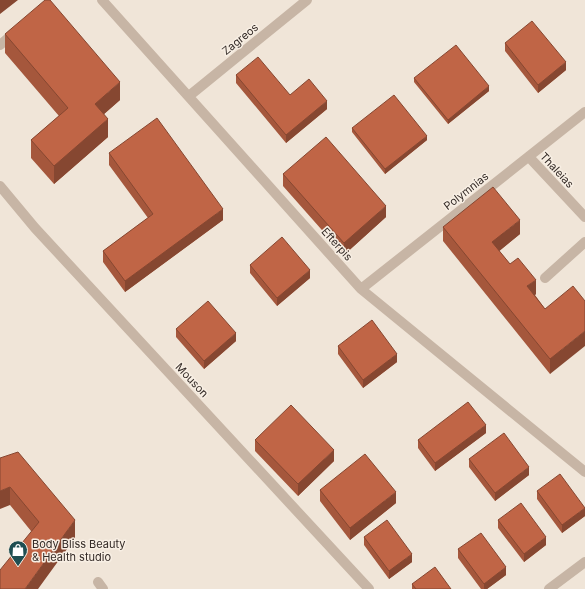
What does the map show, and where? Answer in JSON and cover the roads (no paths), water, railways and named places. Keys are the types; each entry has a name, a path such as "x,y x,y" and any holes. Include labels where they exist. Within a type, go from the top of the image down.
{"street":[{"name":"Efterpis","path":"102,0 361,289 585,472"},
{"name":"Zagreos","path":"188,96 307,0"},
{"path":"0,45 24,25"},
{"name":"Polymnias","path":"361,289 585,112"},
{"name":"Thaleias","path":"529,157 585,217"},
{"name":"Mouson","path":"0,186 35,228 369,589"},
{"path":"545,278 585,242"},
{"path":"550,589 585,562"}],"place":[{"name":"Body Bliss Beauty & Health studio","path":"18,567"}]}
